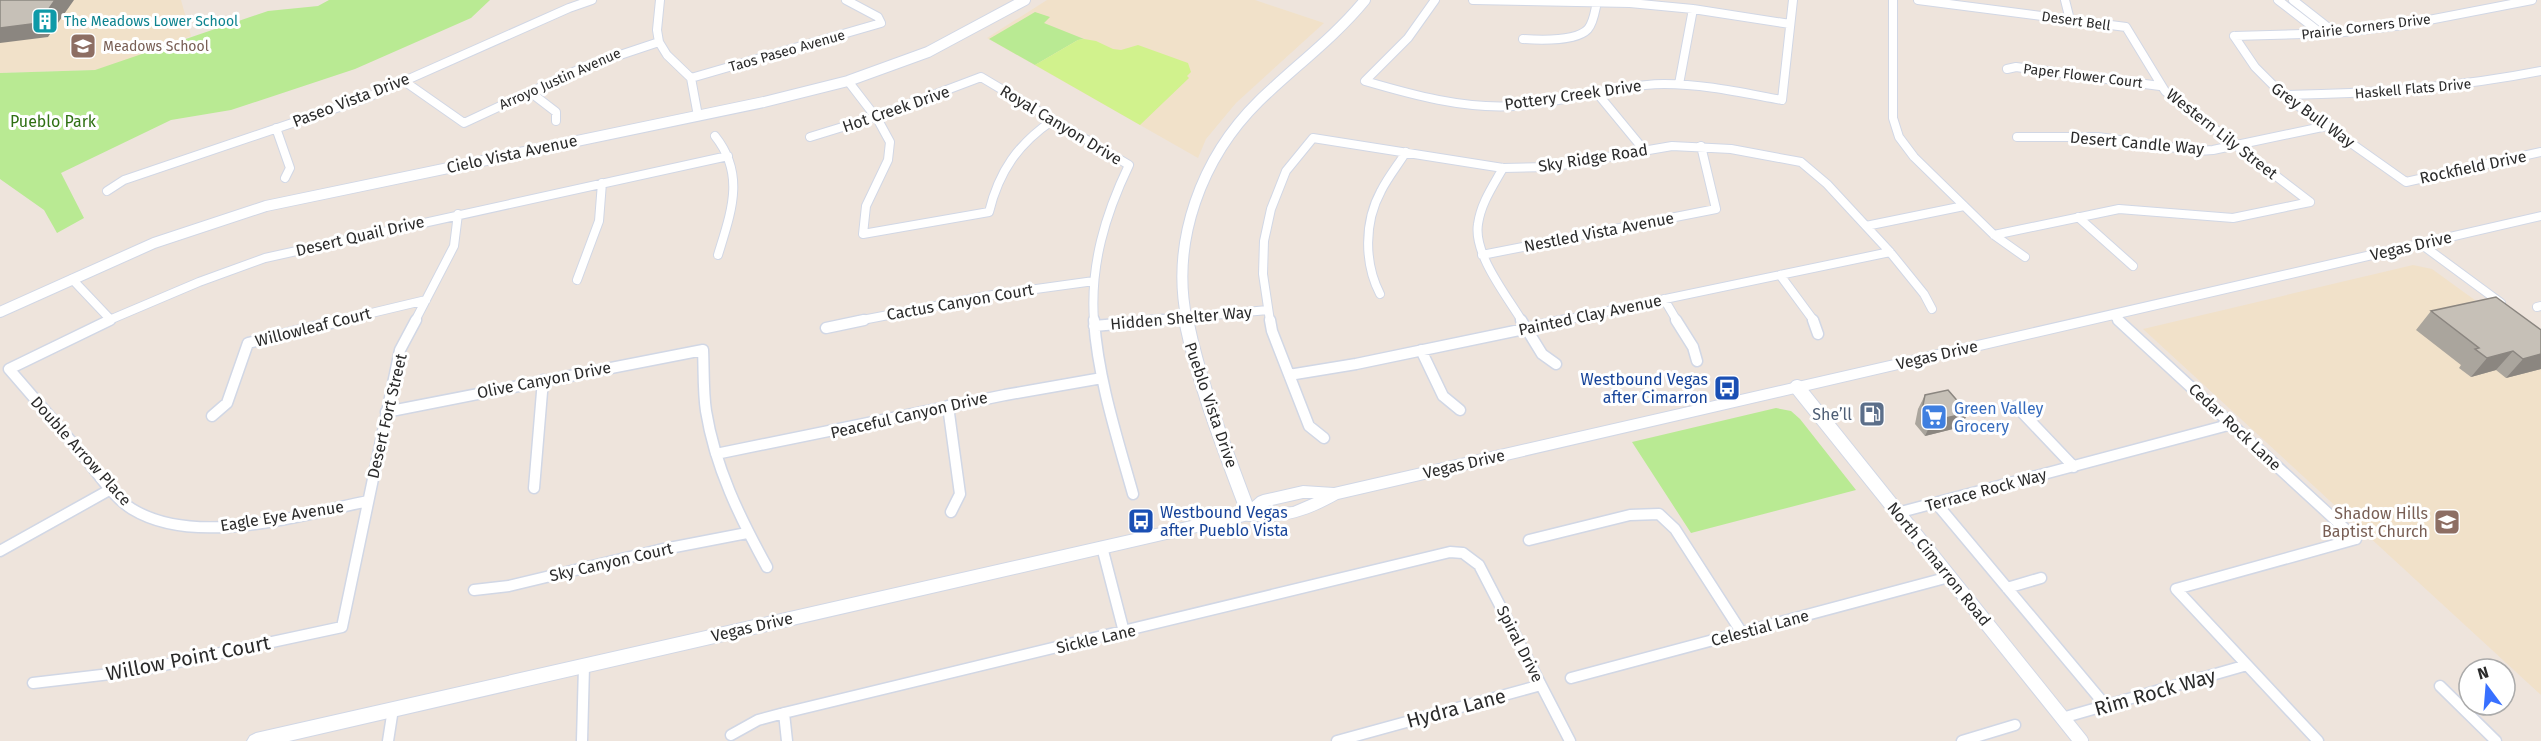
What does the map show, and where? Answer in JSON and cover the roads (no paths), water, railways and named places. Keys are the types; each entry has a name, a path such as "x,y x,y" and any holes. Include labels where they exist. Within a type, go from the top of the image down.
{"main road":[{"name":"Vegas Drive","path":"256,741 1249,514 1267,518 1311,508 1334,494 2541,216"}],"street":[{"name":"Paseo Vista Drive","path":"107,191 124,180 366,98 569,8 592,0"},
{"path":"660,0 657,30 659,42 667,55 692,78 698,116"},
{"name":"Taos Paseo Avenue","path":"692,78 869,28 881,22 878,17 846,0"},
{"name":"Cielo Vista Avenue","path":"0,312 154,243 266,206 698,116 848,81 928,52 1025,0"},
{"name":"Pueblo Vista Drive","path":"1249,514 1199,376 1184,318 1181,285 1186,235 1193,205 1214,159 1234,130 1255,106 1333,36 1365,0"},
{"name":"Pottery Creek Drive","path":"1435,0 1408,38 1365,81 1398,91 1486,105 1541,103 1644,85 1679,84 1782,99 1790,24"},
{"path":"1473,0 1597,2 1693,9 1790,24 1792,0"},
{"path":"1893,0 1893,118 1899,137 1914,157 1994,235 2025,257"},
{"name":"Desert Bell","path":"1918,0 2126,27"},
{"path":"2065,0 2070,20"},
{"path":"2278,0 2322,34"},
{"path":"2293,0 2335,33"},
{"name":"Prairie Corners Drive","path":"2234,36 2322,34 2403,25 2532,0"},
{"path":"1523,39 1543,40 1584,33 1590,27 1597,2"},
{"path":"1679,84 1693,9"},
{"name":"Western Lily Street","path":"2078,217 2133,208 2204,217 2233,218 2310,202 2160,86 2126,27"},
{"name":"Grey Bull Way","path":"2234,36 2261,74 2283,95 2406,182"},
{"name":"Arroyo Justin Avenue","path":"404,81 464,123 590,63 622,51 659,42"},
{"name":"Paper Flower Court","path":"2007,69 2016,67 2160,86"},
{"name":"Haskell Flats Drive","path":"2283,95 2338,95 2429,90 2483,83 2541,71"},
{"name":"Hot Creek Drive","path":"810,137 875,117 981,77"},
{"name":"Royal Canyon Drive","path":"981,77 1129,165 1112,201 1099,244 1094,281 1094,326 1102,378 1133,494"},
{"path":"848,81 888,135 889,160 867,203 863,216 863,234 989,212 994,187 1005,164 1032,133 1053,120"},
{"path":"530,92 556,112 556,121"},
{"path":"1597,93 1644,150"},
{"name":"Desert Candle Way","path":"2017,137 2098,136 2198,151 2327,126"},
{"path":"276,128 290,168 285,178"},
{"path":"715,136 723,144 735,183 734,203 718,255"},
{"name":"Sky Ridge Road","path":"1268,310 1263,274 1264,241 1271,209 1286,171 1313,138 1503,168 1550,167 1672,146 1731,148 1801,162 1827,184 1866,226"},
{"name":"Nestled Vista Avenue","path":"1482,255 1716,209 1701,146"},
{"path":"1380,294 1374,285 1368,262 1368,241 1376,204 1406,152"},
{"name":"Rockfield Drive","path":"2406,182 2541,152"},
{"name":"Desert Quail Drive","path":"9,369 109,318 214,274 265,258 728,156"},
{"path":"1503,168 1483,204 1477,226 1482,255 1542,354 1556,364"},
{"path":"577,280 601,221 604,201 602,183"},
{"path":"1866,226 1964,206"},
{"name":"Desert Fort Street","path":"342,627 400,350 454,246 458,214"},
{"path":"1994,235 2078,217 2133,266"},
{"path":"1866,226 1924,294 1932,309"},
{"path":"2421,244 2513,312"},
{"name":"Painted Clay Avenue","path":"1289,375 1421,350 1890,252"},
{"path":"1780,275 1815,322 1818,334"},
{"path":"72,279 109,318"},
{"name":"Cactus Canyon Court","path":"826,328 955,300 1094,281"},
{"path":"1664,299 1694,347 1697,361"},
{"name":"Willowleaf Court","path":"212,416 227,403 248,343 426,300"},
{"path":"1268,310 1272,331 1309,426 1324,438"},
{"name":"Hidden Shelter Way","path":"1094,326 1268,310"},
{"name":"Cedar Rock Lane","path":"2113,315 2356,539 2176,589 2247,665"},
{"name":"Olive Canyon Drive","path":"386,412 703,350 706,409 716,454"},
{"path":"1421,350 1443,396 1460,410"},
{"name":"Double Arrow Place","path":"9,369 111,489 132,509 160,522"},
{"name":"Peaceful Canyon Drive","path":"716,454 810,438 1022,390 1102,378"},
{"path":"534,488 543,380"},
{"name":"North Cimarron Road","path":"1797,387 2080,741"},
{"path":"948,406 960,494 951,512"},
{"name":"Terrace Rock Way","path":"2016,406 2074,467"},
{"name":"Terrace Rock Way","path":"1897,513 2232,424"},
{"path":"716,454 747,532 767,567"},
{"path":"0,551 111,489"},
{"name":"Eagle Eye Avenue","path":"160,522 210,527 245,525 368,501"},
{"path":"1936,503 2106,706"},
{"path":"1529,540 1630,515 1659,514 1675,530 1743,633"},
{"name":"Sky Canyon Court","path":"474,590 509,585 747,532"},
{"path":"1102,547 1124,632"},
{"name":"Sickle Lane","path":"731,735 758,720 784,712 1450,552 1463,553"},
{"name":"Spiral Drive","path":"1463,553 1479,565 1570,741"},
{"name":"Celestial Lane","path":"1571,678 1948,577"},
{"path":"2007,588 2041,578"},
{"name":"Willow Point Court","path":"33,683 136,671 342,627"},
{"path":"2247,665 2318,741"},
{"name":"Rim Rock Way","path":"2062,718 2247,665"},
{"path":"582,741 584,666"},
{"name":"Hydra Lane","path":"1337,741 1541,685"},
{"path":"2440,686 2496,741"},
{"path":"388,741 393,710"},
{"path":"784,712 787,741"},
{"path":"1962,741 2015,725"}],"place":[{"name":"The Meadows Lower School","path":"45,21"},
{"name":"Meadows School","path":"83,46"},
{"name":"Westbound Vegas after Cimarron","path":"1727,388"},
{"name":"She’ll","path":"1872,414"},
{"name":"Green Valley Grocery","path":"1934,417"},
{"name":"Westbound Vegas after Pueblo Vista","path":"1141,521"},
{"name":"Shadow Hills Baptist Church","path":"2447,522"}],"park label":[{"name":"Pueblo Park","path":"53,121"}]}
